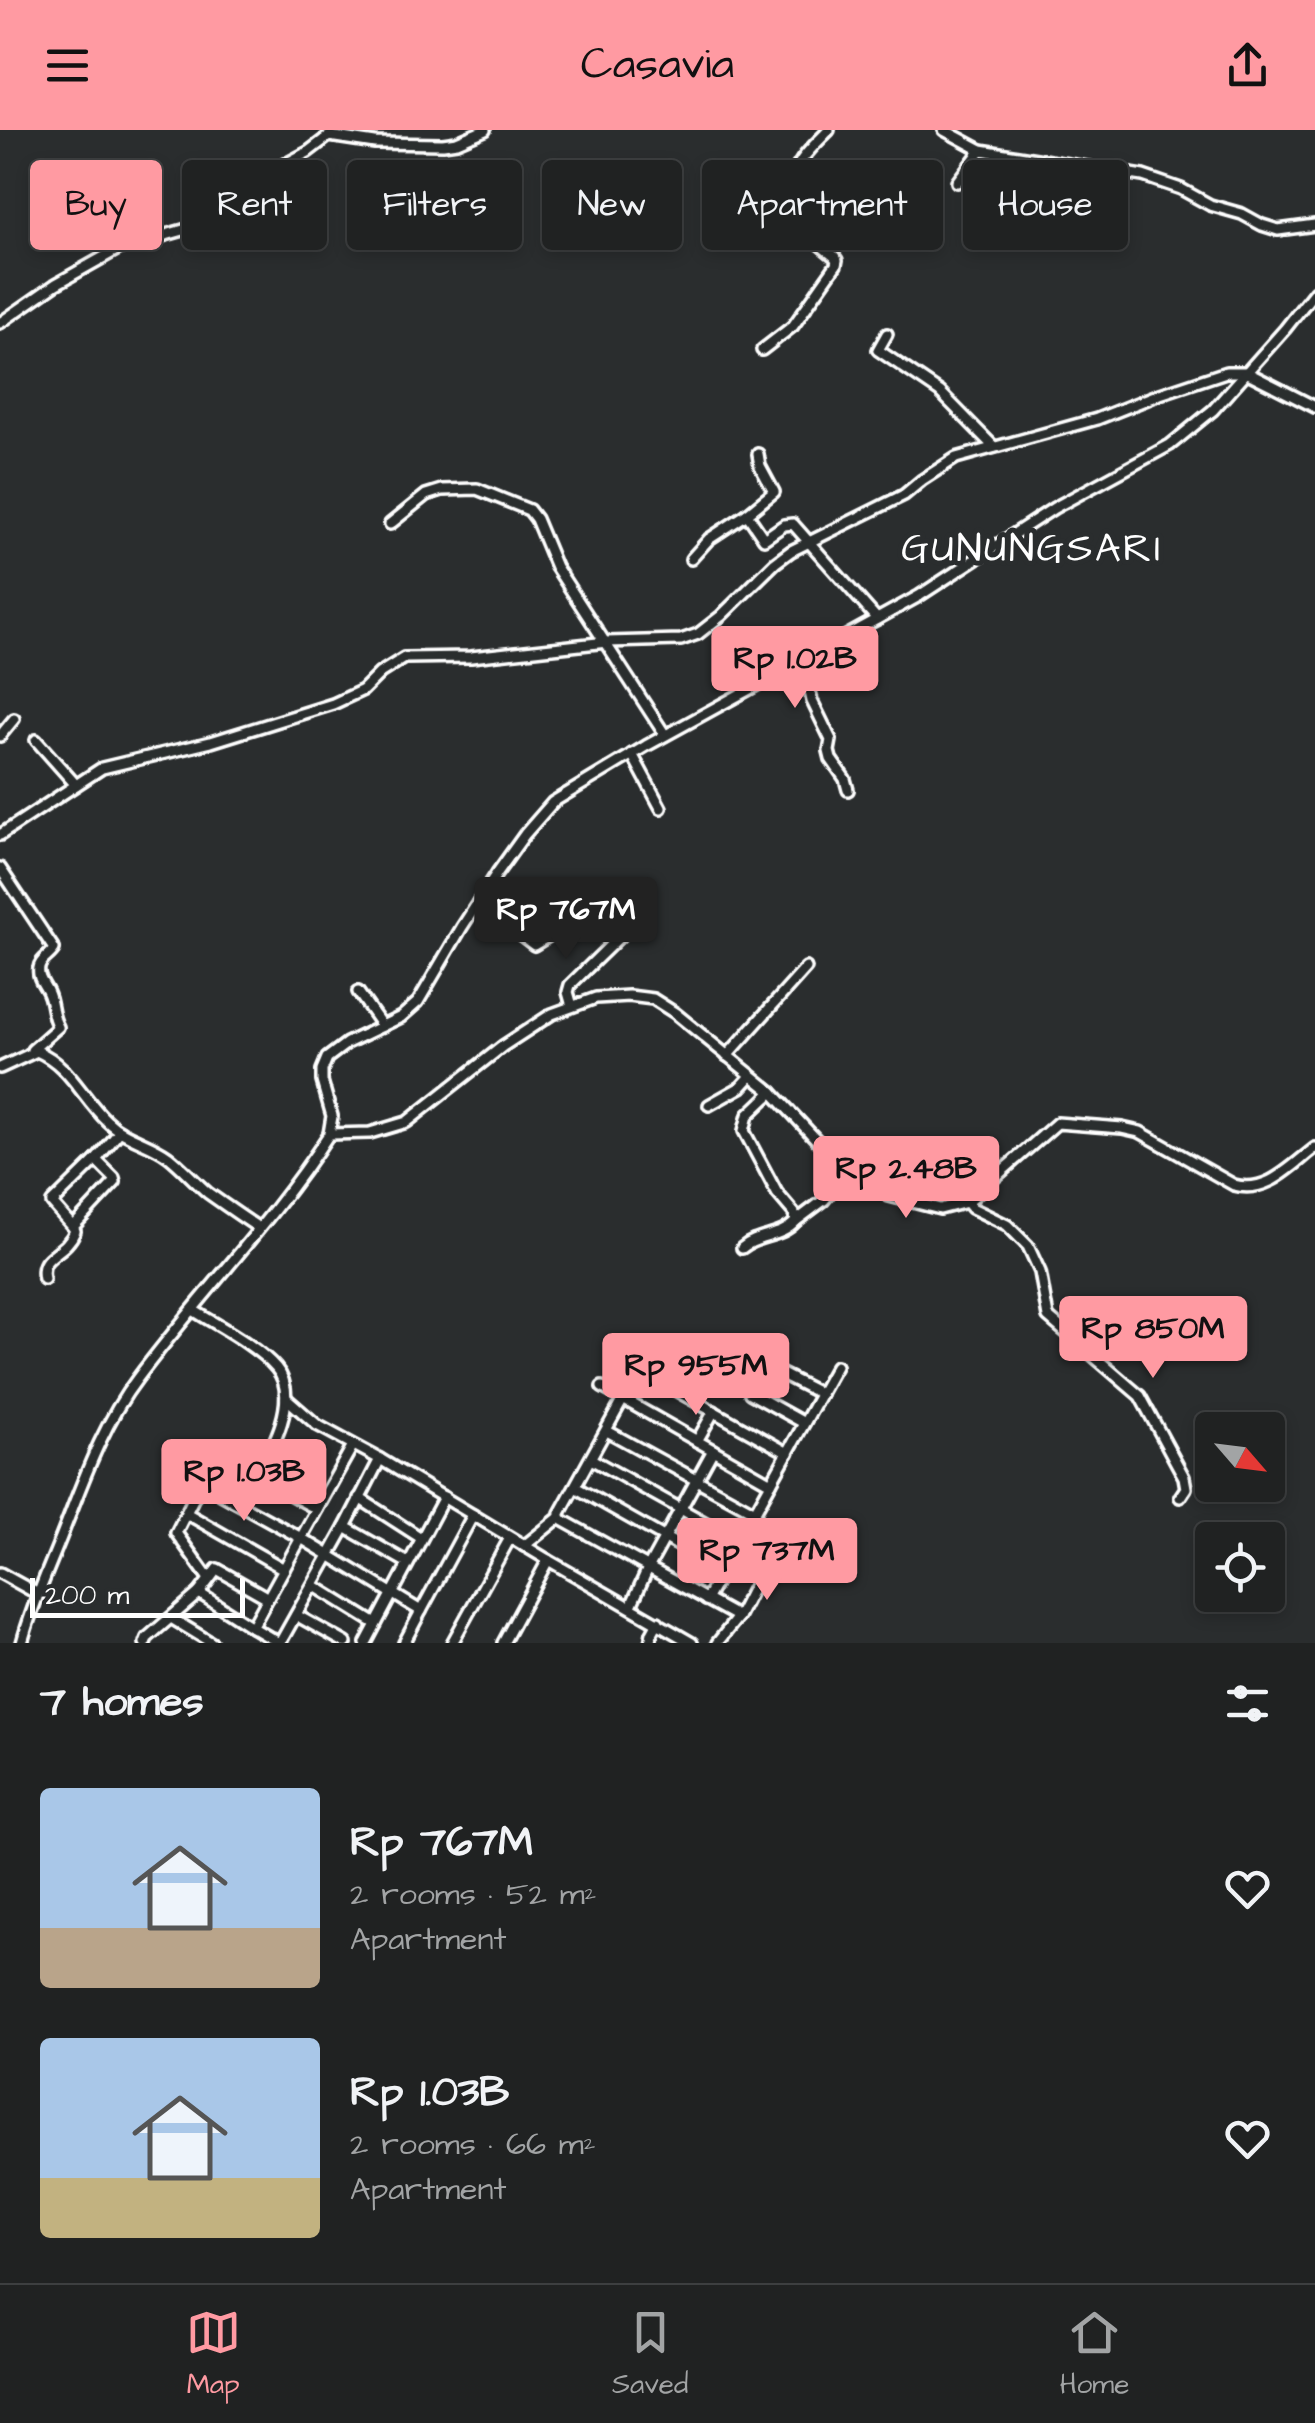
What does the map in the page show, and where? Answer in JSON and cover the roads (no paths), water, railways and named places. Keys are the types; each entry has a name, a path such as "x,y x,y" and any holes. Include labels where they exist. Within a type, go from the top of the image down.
{"street":[{"path":"0,323 56,284 120,248 208,223 276,169 329,136 375,144 443,144 485,130"},
{"path":"803,160 829,130"},
{"path":"944,130 981,150 1143,176 1278,230 1315,225"},
{"path":"957,182 981,150"},
{"path":"762,350 793,326 836,266 837,260 827,250"},
{"path":"22,1643 29,1616 108,1425 134,1382 260,1228 329,1134 332,1116 322,1080 328,1058 346,1043 401,1017 418,1002 525,834 553,802 665,735 919,596 1054,508 1170,445 1212,410 1315,292"},
{"path":"887,334 878,350 940,392 994,447"},
{"path":"0,834 102,768 211,742 332,704 363,690 404,658 681,640 698,634 791,551 904,495 956,458 1097,419 1226,372 1315,407"},
{"path":"690,558 708,539 774,492 758,454"},
{"path":"390,524 426,496 442,490 477,488 525,507 536,518 556,568 665,735"},
{"path":"747,514 764,539 784,525 796,526 877,619"},
{"path":"796,663 831,740 831,759 846,779 848,790"},
{"path":"0,736 14,719"},
{"path":"36,740 76,785"},
{"path":"632,754 661,808"},
{"path":"0,868 54,949 38,968 58,1026 24,1057"},
{"path":"482,904 534,945 552,934 576,891"},
{"path":"572,1006 570,985 620,936"},
{"path":"726,1056 806,968"},
{"path":"358,992 382,1026"},
{"path":"329,1134 370,1133 407,1122 503,1046 552,1014 596,998 629,996 653,1000 674,1013 772,1092 810,1136 869,1186 888,1196 940,1209 967,1202 1057,1123 1140,1132 1248,1189 1270,1182 1315,1148"},
{"path":"0,1068 37,1051 54,1058 109,1124 166,1155 208,1192 260,1228"},
{"path":"709,1105 741,1088 751,1076"},
{"path":"772,1092 748,1115 744,1130 796,1221"},
{"path":"44,1279 44,1263 71,1242 76,1230 52,1203 120,1131"},
{"path":"74,1226 115,1182 96,1160"},
{"path":"742,1248 753,1239 788,1230 814,1210 848,1171"},
{"path":"967,1202 1017,1233 1036,1260 1048,1317 1144,1400 1184,1477 1186,1488 1180,1497"},
{"path":"192,1310 256,1351 278,1369 282,1379 286,1398 279,1431 256,1476"},
{"path":"804,1423 750,1393 761,1368 766,1366 821,1394"},
{"path":"706,1600 836,1366"},
{"path":"524,1546 560,1516 637,1374 643,1372 788,1452"},
{"path":"602,1387 771,1483"},
{"path":"286,1398 318,1425 692,1643"},
{"path":"697,1441 714,1412"},
{"path":"607,1431 755,1512"},
{"path":"252,1627 353,1445"},
{"path":"631,1606 713,1450"},
{"path":"209,1579 176,1534 218,1456 317,1509"},
{"path":"199,1592 279,1643 380,1459"},
{"path":"591,1459 740,1542"},
{"path":"201,1482 421,1610"},
{"path":"575,1488 722,1570"},
{"path":"359,1498 421,1538"},
{"path":"366,1643 444,1498"},
{"path":"186,1513 284,1569"},
{"path":"404,1643 473,1515"},
{"path":"560,1516 738,1617"},
{"path":"345,1526 408,1563"},
{"path":"452,1643 510,1538"},
{"path":"717,1643 738,1617 778,1539"},
{"path":"503,1643 548,1560"},
{"path":"145,1643 199,1592 214,1571 220,1570 268,1598"},
{"path":"0,1572 38,1594"},
{"path":"313,1585 376,1624"},
{"path":"296,1615 346,1643"},
{"path":"171,1618 212,1643"},
{"path":"650,1643 658,1622"}],"district":[{"name":"GUNUNGSARI","path":"1032,547"}]}
